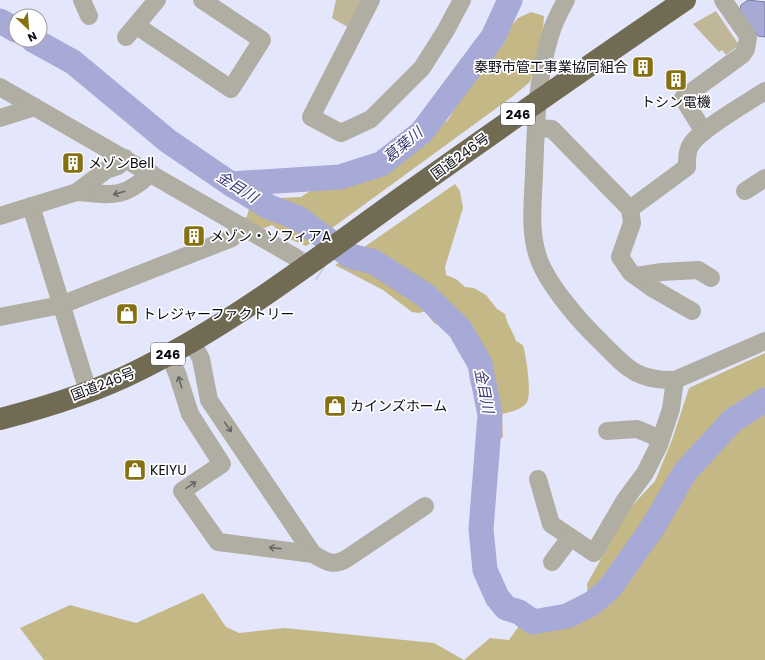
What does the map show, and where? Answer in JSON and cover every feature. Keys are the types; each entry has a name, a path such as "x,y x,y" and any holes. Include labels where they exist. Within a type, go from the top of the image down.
{"highway":[{"name":"国道246号","path":"0,419 28,412 88,391 141,370 231,318 538,101 685,0"}],"street":[{"path":"157,0 131,32 231,89 262,40 202,0"},
{"path":"371,0 311,117 341,133 371,119 422,68 446,30 462,0"},
{"path":"566,0 551,33 538,101 536,128 532,228 538,258 550,281 591,333 626,368 641,376 662,380 675,380 765,341"},
{"path":"704,132 683,98 742,55 748,43 746,33 723,0"},
{"path":"0,87 152,173 294,257"},
{"path":"630,209 687,167 687,153 692,143 704,132 765,91"},
{"path":"0,118 35,106"},
{"path":"536,128 552,129 630,209 632,223 620,257 631,273 692,311"},
{"path":"0,216 77,192 106,170 118,166 125,158"},
{"path":"77,192 115,195 136,187 152,173"},
{"path":"745,190 765,179"},
{"path":"30,206 60,306 88,391"},
{"path":"0,317 60,306 232,238 243,226"},
{"path":"636,276 662,272 698,270 711,278"},
{"path":"192,341 201,359 209,400 313,554"},
{"path":"168,354 177,373 187,407 194,422 222,464 182,491 218,542 313,554 329,563 335,564 343,561 425,506"},
{"path":"538,479 551,524 570,538 594,552 621,505 645,473 661,439 671,409 675,380"},
{"path":"194,422 214,408"},
{"path":"607,431 638,429 661,439"},
{"path":"552,562 570,538"}],"shaded area":[{"path":"336,0 366,0 351,29 332,18"},
{"path":"716,11 739,45 726,55 722,50 719,52 693,24"},
{"path":"531,12 544,16 543,31 530,82 513,96 306,246 292,240 272,225 265,228 252,228 246,219 250,206 260,199 301,197 310,191 359,182 390,167 448,120 472,77 490,51 518,18"},
{"path":"455,184 460,191 463,208 445,267 446,275 456,279 465,287 474,288 486,295 497,309 505,314 516,341 523,345 527,365 529,391 527,402 519,409 502,414 503,437 490,446 470,380 470,361 444,328 434,323 425,311 419,313 412,312 383,290 335,265 360,250"},
{"path":"765,353 765,660 464,660 490,638 509,640 530,610 552,611 588,596 587,584 628,510 655,481 672,440 689,388"},
{"path":"203,593 226,627 239,633 285,628 434,643 464,660 44,660 20,628 70,605 136,623"}],"water":[{"path":"748,0 765,2 765,37 758,36 740,10 741,5"}],"waterway":[{"name":"葛葉川","path":"231,184 340,177 381,164 422,132 493,37 510,0"},
{"name":"金目川","path":"0,21 8,26"},
{"name":"金目川","path":"48,48 73,62 168,141 231,184 269,207 298,218 350,256 374,262 425,295 460,329 480,364 490,415 481,529 485,570 497,597 506,608 519,612 533,622 567,616 591,604 609,589 653,527 685,472 733,420 765,400"}],"tunnel":[{"path":"297,258 321,273"}],"place":[{"name":"秦野市管工事業協同組合","path":"643,67"},
{"name":"トシン電機","path":"676,80"},
{"name":"メゾンBell","path":"73,163"},
{"name":"メゾン・ソフィアA","path":"194,236"},
{"name":"トレジャーファクトリー","path":"127,314"},
{"name":"カインズホーム","path":"335,406"},
{"name":"KEIYU","path":"135,470"}]}
